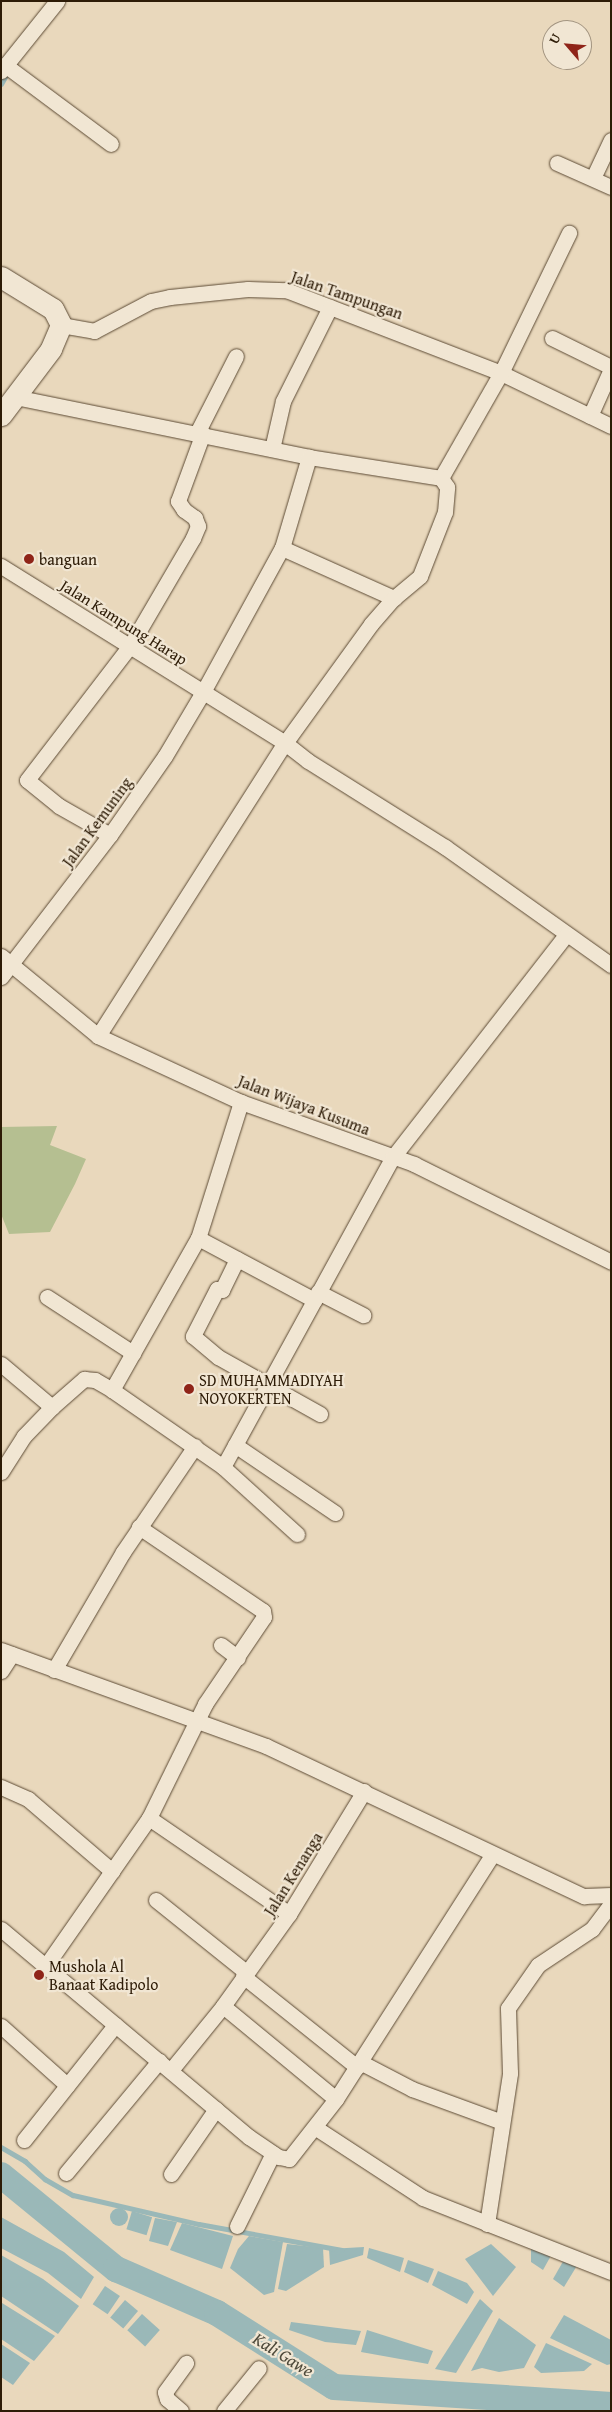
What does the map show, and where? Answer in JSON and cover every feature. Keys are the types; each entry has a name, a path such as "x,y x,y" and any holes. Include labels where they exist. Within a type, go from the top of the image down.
{"main road":[{"path":"1,277 52,309 61,325 57,340 1,415"}],"street":[{"path":"57,1 7,69 111,144"},
{"path":"593,178 611,140"},
{"path":"557,162 611,187"},
{"path":"441,478 502,372 569,233"},
{"name":"Jalan Tampungan","path":"61,325 94,331 152,301 194,293 248,289 286,290 502,372 611,426"},
{"path":"272,449 283,401 330,307"},
{"path":"552,338 610,373 590,416"},
{"path":"110,835 59,806 27,780 130,646 198,526 196,518 184,510 178,501 200,433 236,356"},
{"path":"15,397 200,433 309,457 441,478 447,486 447,499 425,568 414,584 394,598 285,743 98,1036"},
{"name":"Jalan Kemuning","path":"4,966 110,835 165,756 203,692 282,548 309,457"},
{"path":"282,548 394,598"},
{"name":"Jalan Kampung Harap","path":"1,566 285,743 308,761 445,847 566,935 611,965"},
{"path":"223,1467 392,1157 566,935"},
{"name":"Jalan Wijaya Kusuma","path":"4,966 98,1036 241,1102 414,1164 611,1262"},
{"path":"112,1390 198,1238 241,1102"},
{"path":"198,1238 237,1259 316,1296 364,1315"},
{"path":"237,1259 222,1290 217,1289 193,1336 218,1357 320,1414"},
{"path":"48,1297 133,1352"},
{"path":"1,1364 52,1407"},
{"path":"1,1472 24,1436 52,1407 84,1379 95,1380 195,1446 223,1467 297,1534"},
{"path":"235,1445 335,1513"},
{"path":"54,1670 139,1527 195,1446"},
{"path":"45,1968 149,1818 196,1720 261,1624 262,1611 139,1527"},
{"path":"221,1645 238,1658"},
{"path":"1,1671 6,1652 196,1720 266,1746 364,1791 492,1855 584,1896 611,1894"},
{"path":"1,1788 34,1804 112,1871"},
{"name":"Jalan Kenanga","path":"66,2173 165,2065 223,2006 290,1914 364,1791"},
{"path":"149,1818 290,1914"},
{"path":"1,1930 216,2109 273,2153 285,2159 294,2157 336,2099 492,1855"},
{"path":"156,1900 245,1974 359,2064 412,2089 502,2122"},
{"path":"487,2224 511,2054 508,2008 538,1965 592,1930 611,1904"},
{"path":"223,2006 336,2099"},
{"path":"24,2140 115,2025"},
{"path":"1,2026 67,2084"},
{"path":"171,2174 216,2109"},
{"path":"316,2128 423,2198 611,2272"},
{"path":"237,2226 273,2153"},
{"path":"181,2411 167,2399 164,2392 186,2363"},
{"path":"224,2411 259,2368"}],"green space":[{"path":"57,1126 50,1145 86,1159 75,1184 50,1232 9,1234 1,1214 1,1127"}],"water":[{"path":"119,2208 125,2211 128,2217 125,2223 119,2226 113,2223 110,2217 113,2211"},
{"path":"132,2211 152,2217 147,2235 126,2229"},
{"path":"1,2217 64,2252 94,2277 81,2299 48,2273 1,2248"},
{"path":"155,2218 177,2222 168,2246 149,2241"},
{"path":"182,2223 233,2236 222,2269 170,2250"},
{"path":"249,2236 283,2242 274,2292 264,2295 230,2268 238,2249"},
{"path":"531,2242 553,2252 543,2270 531,2262"},
{"path":"287,2244 323,2248 324,2267 286,2291 278,2289"},
{"path":"491,2244 516,2267 493,2296 465,2259"},
{"path":"364,2247 363,2255 330,2265 329,2249"},
{"path":"369,2248 404,2258 400,2272 367,2258"},
{"path":"1,2255 43,2279 79,2306 58,2334 1,2296"},
{"path":"565,2258 578,2264 564,2287 553,2279"},
{"path":"408,2260 434,2269 428,2283 404,2272"},
{"path":"438,2271 467,2283 474,2292 467,2304 432,2285"},
{"path":"105,2286 120,2296 108,2314 93,2304"},
{"path":"480,2299 493,2311 456,2373 435,2369"},
{"path":"125,2300 138,2311 123,2329 110,2318"},
{"path":"2,2303 55,2336 34,2361 1,2339"},
{"path":"142,2314 160,2330 145,2346 127,2330"},
{"path":"564,2315 611,2340 611,2364 607,2365 550,2338"},
{"path":"499,2318 536,2345 524,2368 499,2372 482,2368 471,2371"},
{"path":"291,2322 361,2331 356,2345 325,2342 289,2330"},
{"path":"367,2330 433,2351 428,2364 361,2352"},
{"path":"546,2343 592,2364 584,2371 541,2373 534,2367"},
{"path":"1,2344 30,2363 13,2385 1,2377"}],"waterway":[{"path":"1,84 8,72"},
{"path":"1,2147 25,2161 45,2179 73,2195 199,2224 342,2250"},
{"name":"Kali Gawe","path":"1,2175 116,2269 217,2313 334,2387 611,2405"}],"place":[{"name":"banguan","path":"29,559"},
{"name":"SD MUHAMMADIYAH NOYOKERTEN","path":"189,1389"},
{"name":"Mushola Al Banaat Kadipolo","path":"39,1975"}]}
